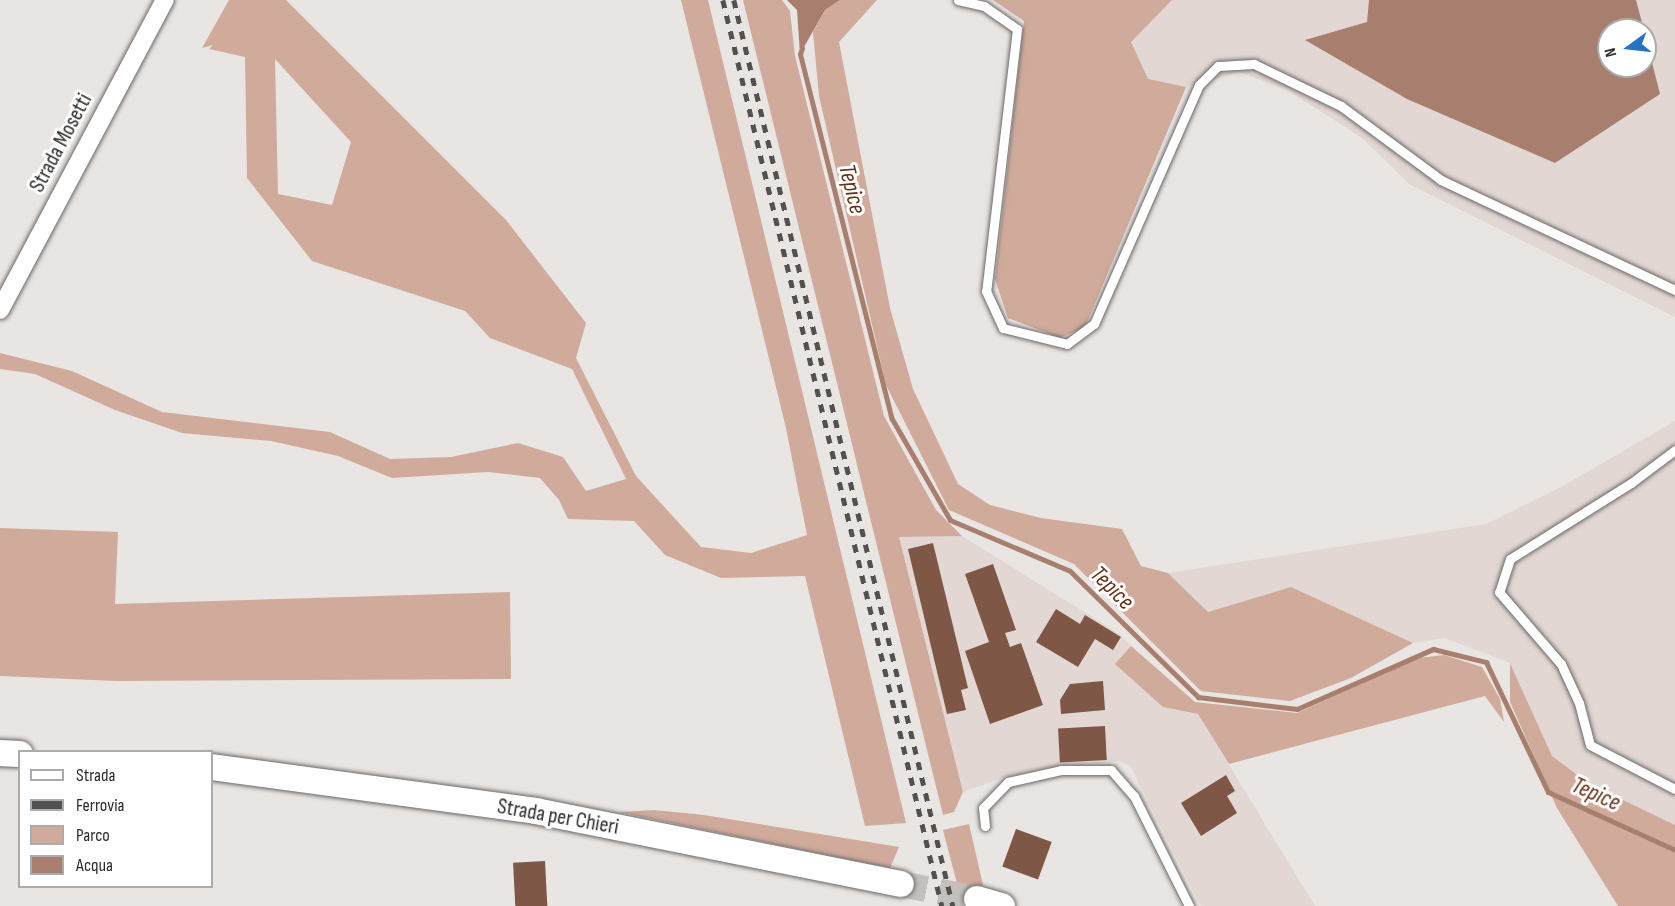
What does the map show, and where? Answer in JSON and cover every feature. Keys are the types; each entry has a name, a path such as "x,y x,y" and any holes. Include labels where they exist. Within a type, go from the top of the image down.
{"main road":[{"path":"0,753 18,754"},
{"name":"Strada per Chieri","path":"213,767 536,811 901,884"},
{"path":"977,899 1002,906"}],"street":[{"name":"Strada Mosetti","path":"0,310 165,0"}],"lane":[{"path":"958,0 984,6 1017,29 986,291 1004,328 1067,344 1094,324 1199,85 1218,66 1254,64 1331,101 1440,180 1675,290"},
{"path":"1675,450 1631,483 1510,559 1499,592 1561,664 1579,703 1590,745 1675,789"},
{"path":"985,826 983,808 1008,782 1061,770 1112,770 1134,796 1189,906"}],"shaded area":[{"path":"993,0 1675,0 1675,317 1409,184 1362,138 1289,91 1240,72 1186,87 1085,327 1008,318 995,279 1024,21"},
{"path":"1675,421 1675,825 1588,783 1552,756 1510,663 1445,638 1413,643 1291,587 1208,612 1168,573 1486,524 1563,486"},
{"path":"962,536 1121,635 1131,646 1116,664 1163,707 1198,714 1315,906 1201,906 1130,766 1119,761 1008,776 963,792 898,537"}],"green space":[{"path":"229,0 286,0 506,220 586,323 576,358 636,476 701,547 751,553 807,535 786,428 681,0 708,0 906,823 865,826 805,576 721,578 665,555 634,521 568,519 559,500 540,478 488,472 392,478 338,456 271,441 182,433 115,410 35,374 0,369 0,353 72,371 162,412 330,432 390,459 451,457 518,443 563,457 586,491 626,479 572,369 490,338 465,311 312,261 247,178 245,57 209,49 213,45 202,48","holes":["275,59 351,142 332,205 278,194"]},
{"path":"743,0 782,0 790,11 795,56 884,416 936,510 962,536 899,537 963,792 954,812 943,815"},
{"path":"840,0 877,0 839,42 890,308 913,389 958,484 990,505 1041,518 1122,529 1141,566 1168,573 1208,612 1291,587 1413,643 1351,678 1290,701 1201,691 1074,564 949,510 886,385 819,96 813,32 825,10"},
{"path":"993,0 1172,0 1131,42 1148,79 1186,87 1085,327 1060,338 1008,318 995,279 1024,21"},
{"path":"0,528 118,532 115,604 510,592 511,679 116,681 0,676"},
{"path":"1131,646 1195,702 1297,713 1418,658 1444,655 1482,667 1500,699 1504,722 1485,696 1229,764 1198,714 1163,707 1115,664"},
{"path":"1510,663 1552,756 1588,783 1675,825 1675,906 1618,906 1557,808 1510,702"},
{"path":"654,810 704,815 899,847 890,868 618,812"},
{"path":"969,824 983,885 973,891 959,891 943,830"}],"water":[{"path":"787,0 840,0 825,10 800,54 797,10"},
{"path":"1369,0 1636,0 1641,18 1597,18 1597,78 1656,78 1660,94 1555,163 1407,99 1305,40 1367,22"}],"building":[{"path":"933,543 968,688 961,690 966,710 947,714 908,549"},
{"path":"993,564 1016,630 1005,633 1010,647 1021,643 1043,705 990,724 965,651 989,642 965,574"},
{"path":"1056,609 1080,624 1085,615 1121,637 1113,650 1095,639 1078,667 1036,642"},
{"path":"1103,681 1105,710 1061,714 1060,700 1070,684"},
{"path":"1105,726 1107,760 1060,762 1058,728"},
{"path":"1226,775 1235,791 1227,796 1237,813 1201,836 1181,803"},
{"path":"1016,829 1052,842 1038,880 1002,867"},
{"path":"545,861 547,906 515,906 513,863"}],"waterway":[{"name":"Tepice","path":"802,48 800,54 892,419 950,520 1070,571 1198,697 1297,709 1433,649 1486,662 1548,792 1675,850"}],"tunnel":[{"path":"901,884 977,899"}],"railway":[{"path":"723,0 942,906"},
{"path":"734,0 953,906"}]}
